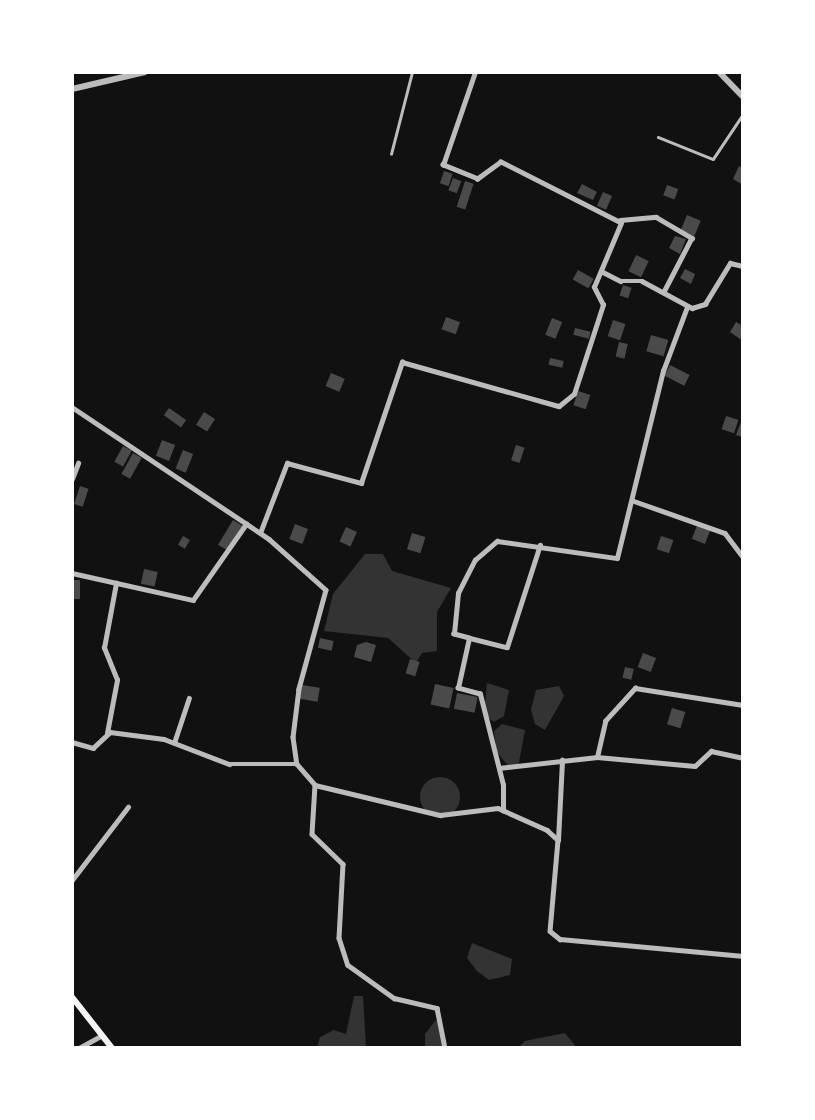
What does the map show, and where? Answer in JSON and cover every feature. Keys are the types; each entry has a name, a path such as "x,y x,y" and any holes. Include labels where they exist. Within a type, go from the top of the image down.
{"main road":[{"path":"72,997 112,1048"}],"street":[{"path":"72,89 145,72"},
{"path":"475,72 443,165 478,178 500,162 620,220 656,217 692,238 664,292"},
{"path":"719,72 743,97"},
{"path":"260,533 287,463 361,483 402,362 504,393 570,402 603,305 593,291 620,220"},
{"path":"601,271 664,292 687,307 705,303 730,263 743,266"},
{"path":"540,545 507,647 454,634 453,607 475,560 497,541 540,545 614,560 634,501 663,371 687,307"},
{"path":"72,407 260,533 327,593 296,704 297,764 315,785 440,815 488,806 558,840"},
{"path":"72,480 78,463"},
{"path":"634,501 725,533 743,557"},
{"path":"72,573 194,600 246,524"},
{"path":"72,742 93,748 107,733 117,680 104,648 116,583"},
{"path":"469,638 458,688 481,694 481,708 499,768 503,811"},
{"path":"597,757 605,721 635,688 743,705"},
{"path":"174,743 189,698"},
{"path":"107,733 174,743 229,764 297,764"},
{"path":"499,768 597,757 698,765 711,751 743,758"},
{"path":"562,760 554,936 743,957"},
{"path":"315,785 312,834 343,864 339,938 348,965 394,998 437,1008 446,1048"},
{"path":"72,880 128,807"},
{"path":"79,1048 102,1036"}],"lane":[{"path":"391,154 412,72"},
{"path":"658,137 713,159 743,114"}],"shaded area":[{"path":"365,554 383,554 392,571 451,588 437,612 437,651 422,653 416,663 388,638 324,631 333,594"},
{"path":"487,683 509,690 504,716 494,722 484,715"},
{"path":"559,686 564,696 545,730 535,724 531,710 536,690"},
{"path":"502,724 525,730 518,768 509,767 497,752 494,731"},
{"path":"440,777 448,778 454,783 459,789 459,805 454,811 448,816 440,817 432,816 426,811 421,805 420,797 421,789 426,783 432,778"},
{"path":"472,943 512,959 510,975 489,980 477,971 467,958"},
{"path":"354,996 363,996 366,1048 317,1048 320,1037 334,1030 346,1034"},
{"path":"435,1021 441,1021 446,1048 425,1048 425,1034"},
{"path":"565,1033 577,1048 518,1048 525,1041"}],"building":[{"path":"739,166 743,168 743,185 733,179"},
{"path":"444,171 453,174 449,186 440,183"},
{"path":"453,178 461,181 457,193 448,190"},
{"path":"465,181 474,184 465,209 457,207"},
{"path":"582,184 597,192 593,200 577,193"},
{"path":"667,185 678,189 675,199 663,195"},
{"path":"603,192 612,196 606,210 597,206"},
{"path":"687,215 701,221 694,237 680,231"},
{"path":"675,236 686,239 680,254 669,248"},
{"path":"636,255 649,261 641,277 628,271"},
{"path":"685,269 695,274 691,284 680,278"},
{"path":"578,270 594,279 588,288 573,280"},
{"path":"623,285 632,288 628,298 620,295"},
{"path":"446,317 460,322 456,334 442,329"},
{"path":"552,318 562,322 555,339 545,335"},
{"path":"613,320 625,324 620,340 608,336"},
{"path":"736,322 743,326 743,341 730,332"},
{"path":"575,328 591,332 589,339 573,335"},
{"path":"651,335 668,340 664,356 646,351"},
{"path":"619,342 628,344 624,359 616,357"},
{"path":"550,358 564,361 562,368 549,365"},
{"path":"670,365 690,375 684,386 665,376"},
{"path":"331,373 345,379 339,392 326,386"},
{"path":"578,391 590,395 586,409 573,405"},
{"path":"169,408 186,420 181,427 164,415"},
{"path":"204,412 215,419 207,432 196,425"},
{"path":"726,416 738,420 734,433 722,429"},
{"path":"741,422 743,423 743,437 736,435"},
{"path":"162,440 175,445 169,461 156,456"},
{"path":"516,445 525,448 520,463 511,460"},
{"path":"123,446 132,451 123,467 114,462"},
{"path":"183,450 193,454 186,473 176,469"},
{"path":"133,453 142,458 130,479 121,474"},
{"path":"80,486 89,489 83,507 74,504"},
{"path":"233,520 243,526 228,551 218,545"},
{"path":"698,523 711,528 705,544 692,539"},
{"path":"295,524 308,529 302,544 289,539"},
{"path":"346,527 357,532 350,546 339,542"},
{"path":"412,533 425,537 420,553 407,549"},
{"path":"183,536 190,540 185,549 178,545"},
{"path":"661,536 673,540 669,553 657,549"},
{"path":"144,569 158,572 155,587 141,584"},
{"path":"72,580 80,580 80,599 72,599"},
{"path":"320,638 334,641 332,651 318,648"},
{"path":"366,642 376,645 371,662 354,657 357,645"},
{"path":"643,653 656,658 651,672 638,667"},
{"path":"410,659 420,662 415,676 406,673"},
{"path":"625,667 634,669 631,680 623,678"},
{"path":"435,684 454,688 449,708 431,705"},
{"path":"302,685 320,688 318,702 300,699"},
{"path":"457,693 478,697 475,713 454,709"},
{"path":"672,708 685,712 680,728 667,724"}]}
